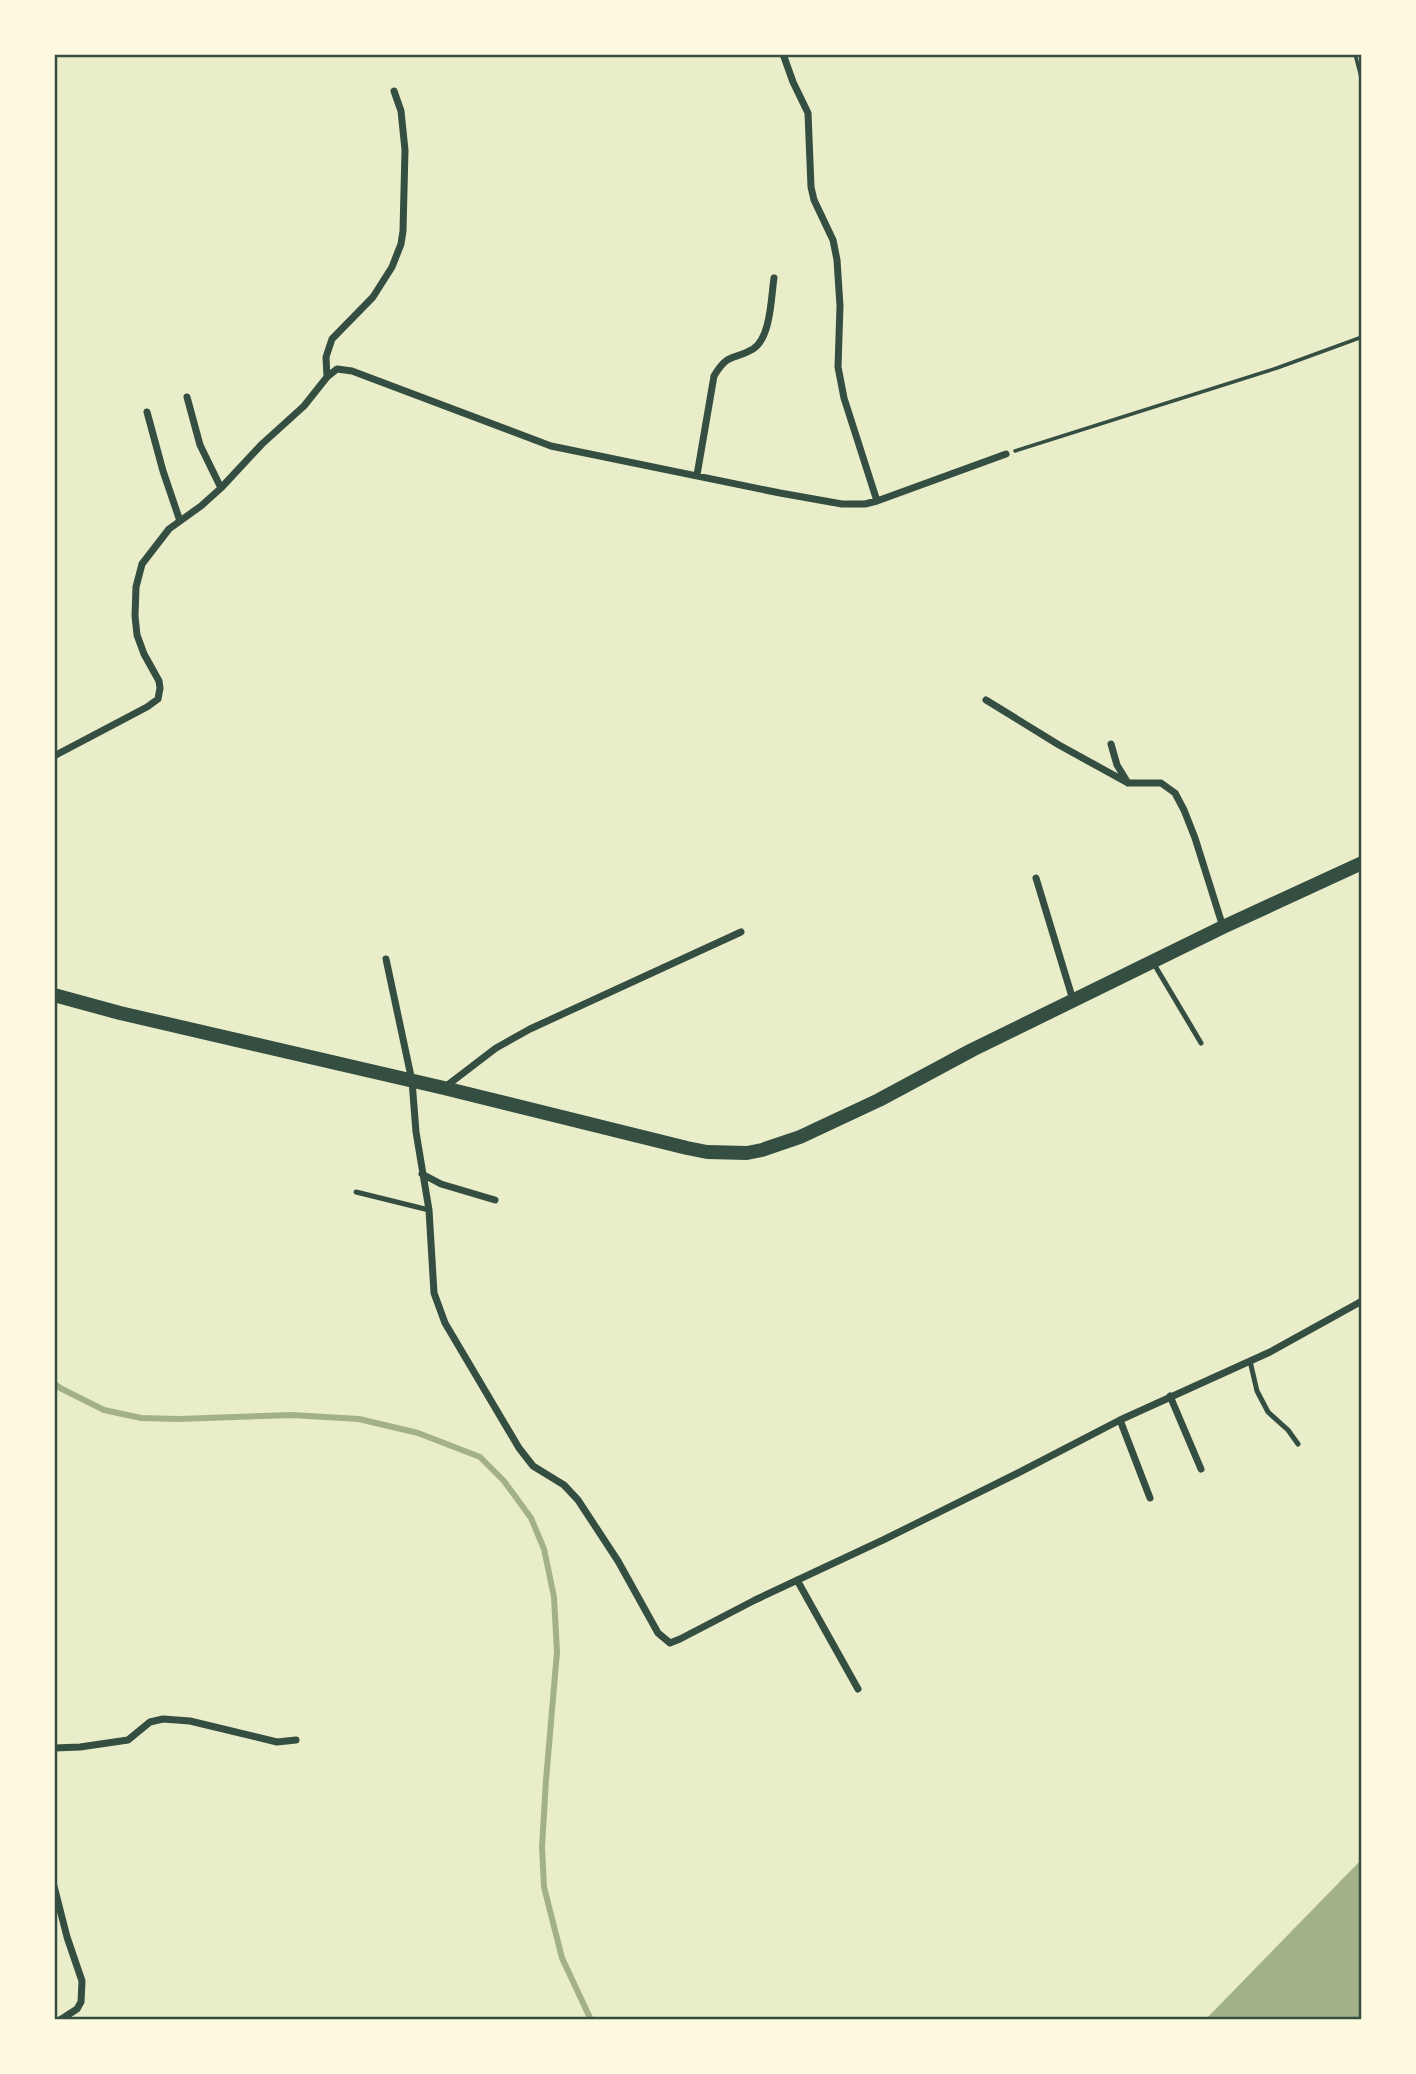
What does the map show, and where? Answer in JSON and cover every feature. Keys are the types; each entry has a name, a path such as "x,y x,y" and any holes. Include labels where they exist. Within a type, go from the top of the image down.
{"main road":[{"path":"54,995 687,1148 707,1152 747,1153 780,1145 878,1100 1073,1000 1362,863"}],"street":[{"path":"783,54 808,113 811,187 814,200 833,240 837,260 840,306 838,367 844,398 877,501"},
{"path":"327,377 326,357 332,339 373,297 392,267 401,244 405,149 401,111 394,91"},
{"path":"696,475 714,376 726,360 759,345 766,330 774,278"},
{"path":"54,755 158,699 159,681 137,635 136,587 142,564 163,536 220,488 262,444 304,406 327,377 337,369 352,371 551,446 780,493 842,503 865,504 877,501 1006,454"},
{"path":"187,397 200,445 220,488"},
{"path":"147,412 180,521"},
{"path":"986,699 1059,745 1128,783 1161,783 1175,793 1195,838 1223,927"},
{"path":"1111,744 1117,765 1128,783"},
{"path":"1036,878 1073,1000"},
{"path":"444,1088 496,1048 530,1029 741,932"},
{"path":"386,958 412,1081 416,1132 429,1210 434,1293 445,1323 519,1448 533,1466 564,1485 578,1500 618,1561 659,1633 670,1643 894,1535 1120,1420 1250,1361 1362,1301"},
{"path":"422,1174 452,1188 495,1200"},
{"path":"1170,1396 1201,1469"},
{"path":"1120,1420 1150,1498"},
{"path":"797,1580 858,1689"},
{"path":"54,1748 128,1740 150,1723 163,1719 190,1721 277,1742 296,1740"},
{"path":"54,1886 82,1981 81,2002 77,2009 60,2020"}],"lane":[{"path":"1152,962 1201,1043"},
{"path":"356,1192 429,1210"},
{"path":"1250,1361 1256,1391 1268,1412 1288,1430 1298,1444"}],"path":[{"path":"1355,54 1362,81"},
{"path":"1006,454 1264,372 1362,337"}],"shaded area":[{"path":"1362,1859 1362,2020 1205,2020"}],"waterway":[{"path":"54,1383 104,1410 141,1418 292,1415 359,1419 418,1433 480,1457 504,1481 531,1518 544,1549 554,1597 557,1652 542,1847 544,1887 562,1958 591,2020"}]}
